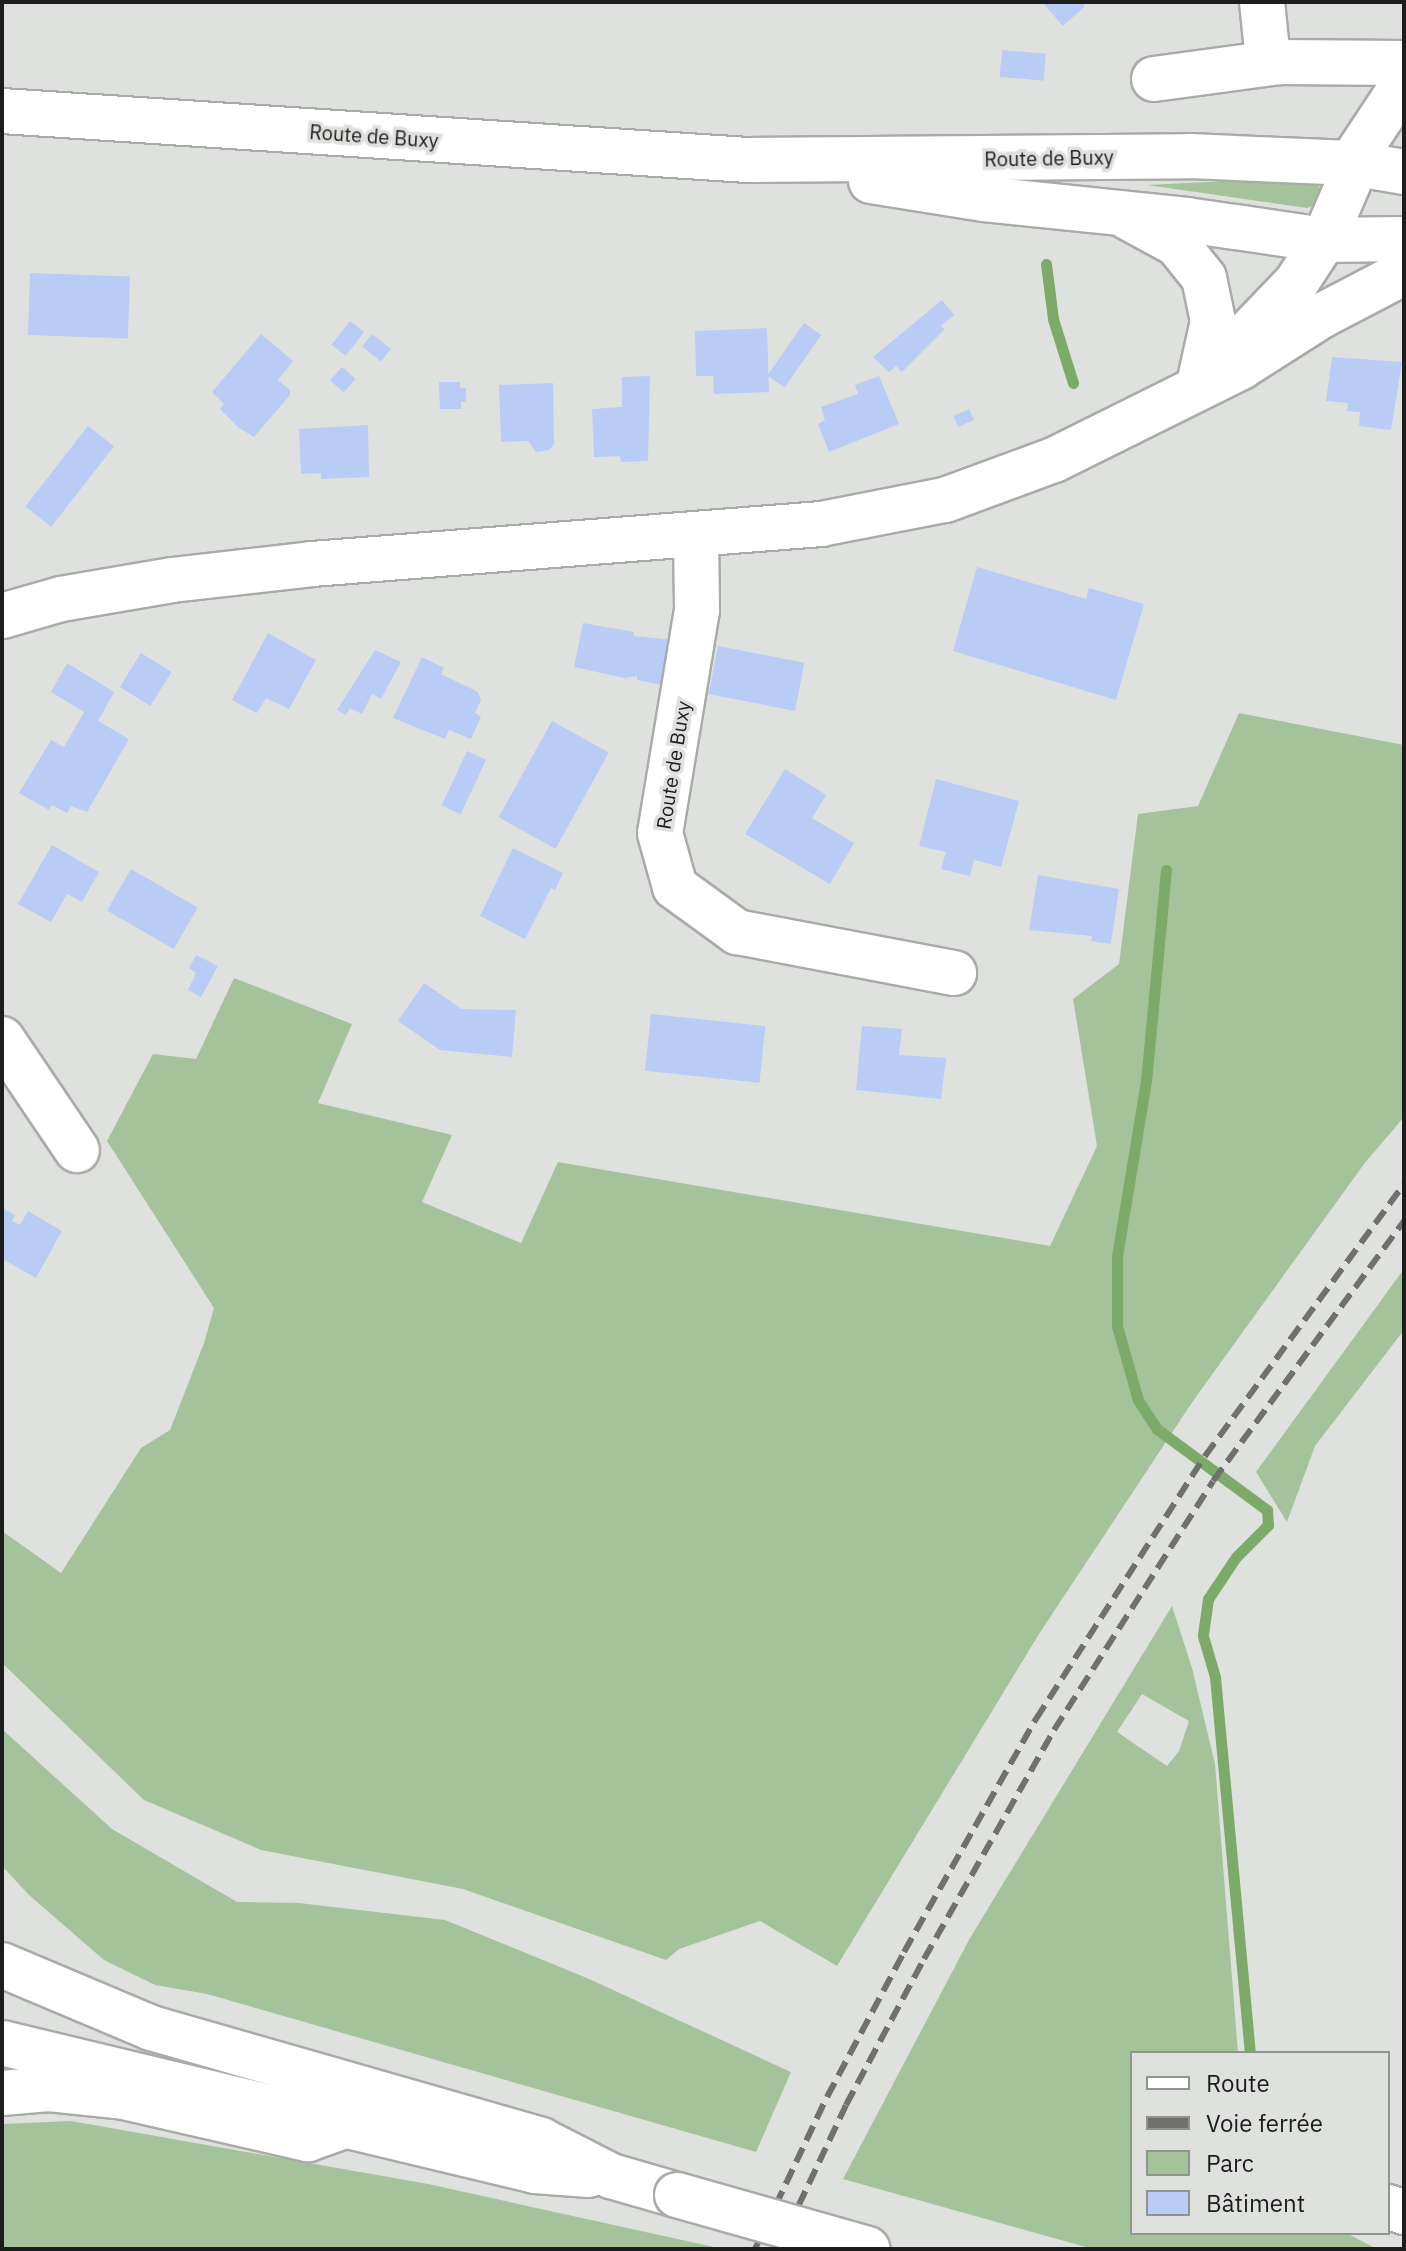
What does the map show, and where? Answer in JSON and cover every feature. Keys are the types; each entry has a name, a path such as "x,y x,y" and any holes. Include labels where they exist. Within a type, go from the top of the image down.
{"main road":[{"path":"1262,2 1267,50 1280,62"},
{"path":"1154,79 1280,62 1404,63"},
{"path":"1363,239 1348,184 1351,163 1404,83"},
{"name":"Route de Buxy","path":"2,111 747,160 1190,156 1351,163 1404,172"},
{"name":"Route de Buxy","path":"747,160 984,199 1127,217 1187,220 1363,239"},
{"path":"1198,386 1296,283 1363,239 1390,226 1404,213"},
{"name":"Route de Buxy","path":"1127,217 1177,244 1204,278 1213,321 1198,386"},
{"path":"2,616 61,599 172,580 312,564 821,524 945,500 1054,460 1241,367 1321,316 1404,270"},
{"name":"Route de Buxy","path":"696,536 697,610 660,833 675,887 737,932 954,973"},
{"path":"2,1039 77,1150"},
{"path":"2,1965 151,2028 541,2140 611,2176 868,2249"},
{"path":"2,2043 535,2171 611,2176"},
{"path":"2,2093 49,2089 124,2097 308,2139 347,2125"}],"green space":[{"path":"1310,177 1321,189 1317,204 1307,208 1147,185"},
{"path":"1239,713 1404,745 1404,1117 1364,1164 1193,1401 1039,1634 837,1966 760,1921 679,1949 666,1960 463,1889 261,1850 144,1800 2,1663 2,1531 61,1573 141,1448 170,1430 204,1343 214,1308 107,1141 153,1054 196,1059 234,978 352,1024 318,1103 452,1135 422,1202 521,1243 558,1162 1050,1246 1097,1146 1073,999 1119,964 1138,814 1198,806"},
{"path":"1404,1269 1404,1330 1315,1446 1287,1522 1256,1472"},
{"path":"1172,1606 1192,1668 1215,1764 1238,2051 1130,2051 1130,2235 1350,2235 1377,2249 1093,2249 843,2179 970,1938","holes":["1142,1694 1189,1721 1179,1751 1167,1766 1117,1732"]},
{"path":"2,1729 112,1829 237,1902 299,1903 445,1920 587,1978 791,2072 756,2152 207,1994 155,1985 104,1960 29,1895 2,1866"},
{"path":"71,2121 428,2184 723,2249 2,2249 2,2124"}],"building":[{"path":"1042,2 1081,2 1085,6 1063,26"},
{"path":"1002,50 1046,54 1043,81 1000,77"},
{"path":"30,273 130,276 128,338 28,335"},
{"path":"942,300 954,315 941,326 945,329 902,372 896,366 889,372 873,357"},
{"path":"350,321 364,332 346,356 332,345"},
{"path":"804,323 821,335 784,387 767,375"},
{"path":"767,328 769,392 714,394 713,376 696,376 695,331"},
{"path":"261,334 293,361 278,380 290,390 290,395 254,437 239,428 220,409 224,404 212,392"},
{"path":"372,334 391,349 381,361 362,347"},
{"path":"1332,357 1402,362 1391,430 1359,426 1360,412 1347,411 1348,403 1326,401"},
{"path":"342,367 356,379 344,392 330,381"},
{"path":"650,376 648,461 621,462 620,456 594,457 592,409 622,407 622,377"},
{"path":"879,376 899,424 829,452 818,424 825,420 821,407 858,394 855,385"},
{"path":"439,382 460,382 460,388 466,388 466,402 461,402 461,409 440,409"},
{"path":"553,383 554,443 550,450 536,452 528,441 501,442 499,385"},
{"path":"969,409 974,420 958,427 953,416"},
{"path":"368,425 369,477 321,479 321,473 301,474 299,429"},
{"path":"88,426 114,446 51,527 25,506"},
{"path":"977,567 1086,599 1089,588 1144,604 1116,700 953,651"},
{"path":"583,623 634,632 634,636 672,640 663,685 637,680 637,676 624,678 574,667"},
{"path":"268,633 316,660 289,709 266,698 257,713 232,700"},
{"path":"718,646 804,663 795,711 709,694"},
{"path":"375,650 401,662 381,699 372,694 362,714 350,708 346,715 337,710"},
{"path":"141,653 172,672 150,706 120,687"},
{"path":"422,657 444,668 441,674 478,692 481,700 475,713 481,717 471,739 449,730 445,739 393,718"},
{"path":"67,663 114,692 98,721 129,739 87,812 71,806 67,813 52,805 49,810 19,793 51,740 64,747 84,712 51,692"},
{"path":"552,721 609,753 556,849 499,817"},
{"path":"467,751 486,760 461,814 442,805"},
{"path":"785,769 826,795 812,818 854,843 830,884 745,834"},
{"path":"936,779 1019,801 1001,867 974,860 970,876 941,869 946,852 919,846"},
{"path":"52,845 99,872 82,902 67,894 51,922 18,904"},
{"path":"513,848 563,873 555,890 551,888 525,939 480,916"},
{"path":"131,869 198,908 174,949 107,911"},
{"path":"1038,875 1119,889 1111,944 1091,941 1092,936 1029,930"},
{"path":"196,955 218,966 201,997 188,990 196,973 189,968"},
{"path":"424,983 462,1009 516,1010 512,1057 440,1050 398,1021"},
{"path":"651,1014 765,1026 759,1083 645,1071"},
{"path":"862,1026 902,1029 899,1055 946,1058 941,1099 856,1090"},
{"path":"2,1208 15,1215 12,1221 20,1225 28,1211 62,1231 36,1278 2,1259"}],"waterway":[{"path":"1046,264 1053,319 1073,383"},
{"path":"1166,870 1146,1081 1117,1257 1117,1326 1138,1400 1157,1429 1267,1510 1268,1525 1236,1557 1208,1599 1203,1636 1215,1677 1250,2051"}],"railway":[{"path":"755,2249 827,2097 904,1952 1036,1719 1205,1456 1404,1184"},
{"path":"778,2249 846,2105 924,1959 1054,1730 1213,1481 1404,1221"}]}
